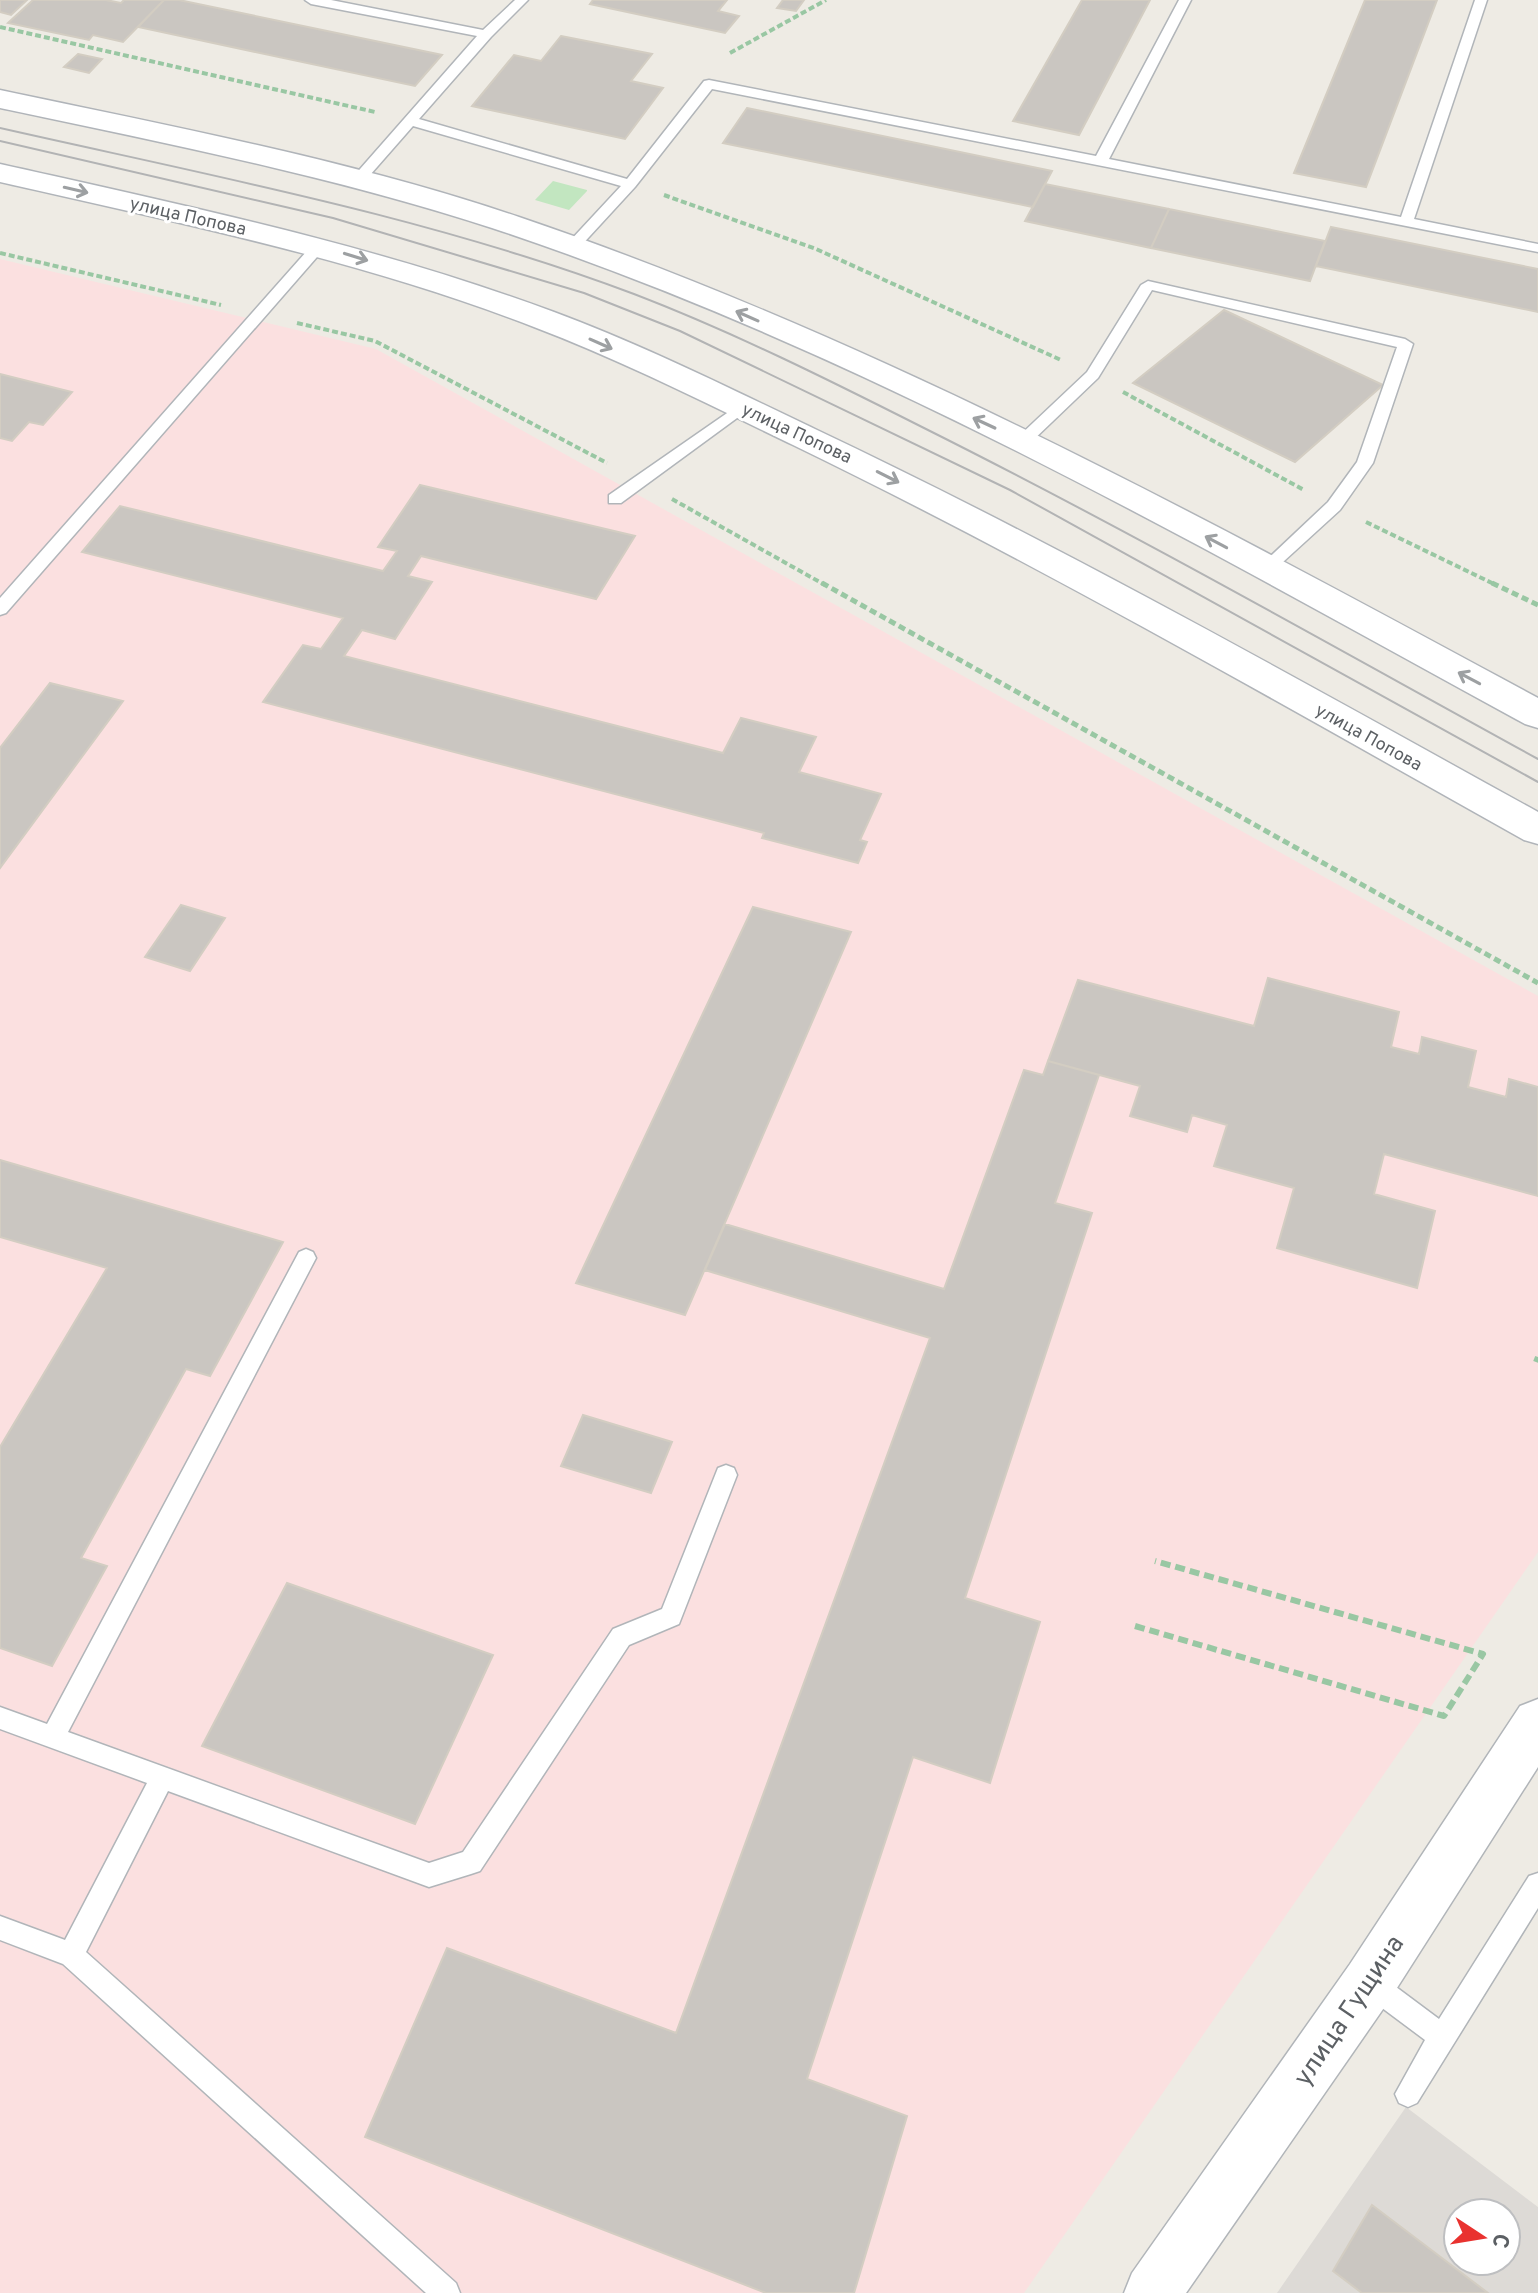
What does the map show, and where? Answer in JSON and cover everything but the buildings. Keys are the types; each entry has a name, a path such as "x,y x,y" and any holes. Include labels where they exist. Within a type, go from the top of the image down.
{"main road":[{"path":"0,99 358,180 446,204 573,246 728,308 1023,441 1538,715"},
{"name":"улица Попова","path":"0,173 319,246 433,280 547,320 743,407 1044,557 1538,830"}],"street":[{"name":"улица Гущина","path":"1152,2293 1369,1983 1538,1723"}],"lane":[{"path":"311,0 486,34"},
{"path":"358,180 486,34 522,0"},
{"path":"1100,163 1185,0"},
{"path":"1407,220 1481,0"},
{"path":"573,246 630,184 709,84 1538,248"},
{"path":"408,120 630,184"},
{"path":"0,609 319,246"},
{"path":"1023,441 1093,375 1148,285 1405,344 1365,463 1334,506 1266,568"},
{"path":"615,499 743,407"},
{"path":"53,1737 306,1258"},
{"path":"0,1718 429,1875 471,1862 621,1637 671,1616 726,1475"},
{"path":"71,1955 162,1778"},
{"path":"1408,2094 1538,1885"},
{"path":"0,1928 71,1955 446,2293"},
{"path":"1369,1983 1442,2037"}],"path":[{"path":"730,53 826,0"},
{"path":"0,27 408,120"},
{"path":"0,253 375,341 640,481 1538,983"},
{"path":"1135,1626 1444,1716 1483,1654 1155,1561"}],"shaded area":[{"path":"0,259 376,349 1538,996 1538,1552 1024,2293 0,2293"},
{"path":"1406,2107 1538,2207 1538,2293 1277,2293"}],"green space":[{"path":"553,181 587,191 569,210 535,200"}],"tram line":[{"path":"0,128 400,220 557,267 671,309 744,340 1002,467 1538,759"},
{"path":"0,141 333,218 584,293 680,331 1010,490 1538,782"}]}
